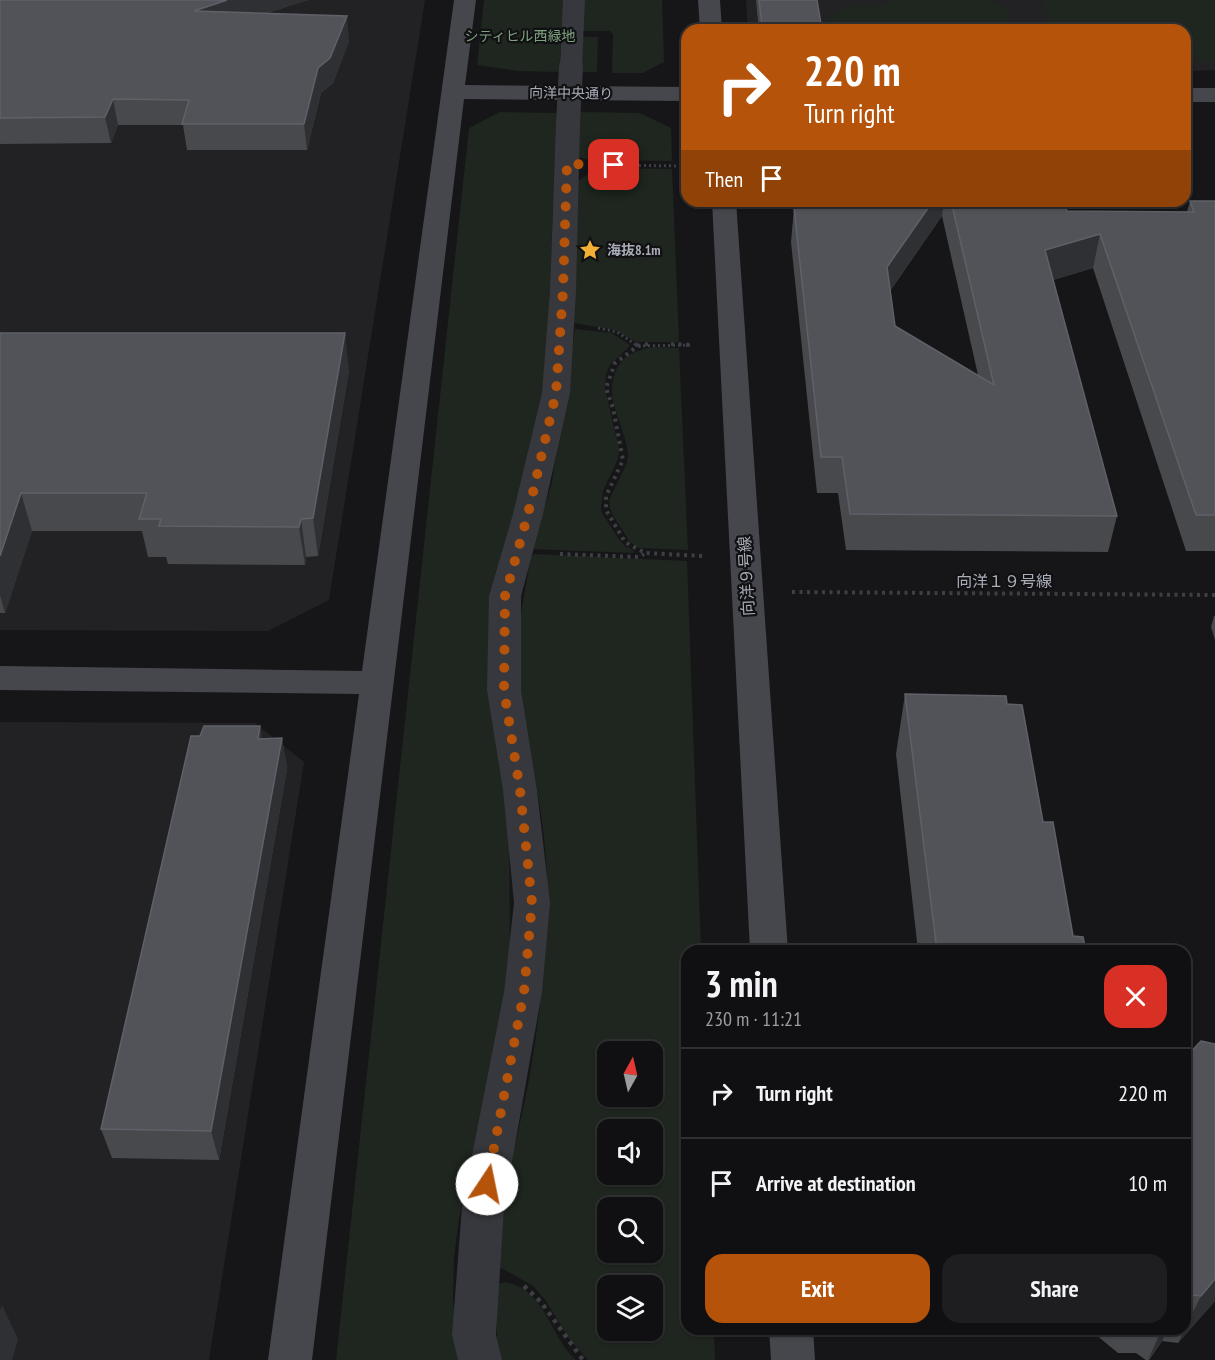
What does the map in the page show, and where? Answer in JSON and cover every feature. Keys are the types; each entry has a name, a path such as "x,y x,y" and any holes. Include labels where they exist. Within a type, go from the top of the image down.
{"street":[{"path":"290,1360 375,683 465,0"},
{"path":"480,1360 474,1335 483,1207 524,992 532,903 520,790 504,690 505,596 518,552 556,393 563,291 574,0"},
{"path":"709,0 711,24"},
{"name":"向洋中央通り","path":"454,92 681,94"},
{"path":"1191,95 1215,95"},
{"name":"向洋９号線","path":"724,207 768,945"},
{"path":"0,678 375,683"},
{"path":"791,1335 793,1360"}],"path":[{"path":"567,164 681,166"},
{"path":"694,345 638,346 615,363 606,388 613,408 623,460 606,496 606,510 625,542 636,550 645,553 704,556"},
{"path":"518,552 639,557 645,553"},
{"name":"向洋１９号線","path":"792,592 1215,594"},
{"path":"478,1274 509,1278 532,1291 558,1325 568,1346 582,1360"}],"shaded area":[{"path":"0,0 425,0 329,600 268,631 0,630"},
{"path":"746,0 1215,0 1215,70 1191,71 1191,24 748,24"},
{"path":"0,722 255,723 304,762 209,1360 0,1360"}],"green space":[{"name":"シティヒル西緑地","path":"484,0 564,0 559,72 518,71 477,65"},
{"path":"582,0 662,0 664,62 643,73 612,73 613,34 610,31 581,31"},
{"path":"894,0 987,0 1008,9 1012,24 826,24 826,18 848,6 885,5"},
{"path":"1043,0 1215,0 1215,62 1191,62 1191,24 1051,24"},
{"path":"582,37 598,37 597,72 580,72"},
{"path":"500,112 558,113 552,225 550,363 530,456 496,577 509,825 510,952 492,1074 459,1218 454,1257 453,1300 458,1360 336,1360 469,128"},
{"path":"579,112 640,113 671,128 672,161 589,160 578,157"},
{"path":"597,168 672,169 679,342 636,342 615,330 574,323 578,181"},
{"path":"575,329 612,333 630,345 612,362 607,372 605,389 619,448 618,459 603,491 601,508 618,538 626,547 634,550 633,553 532,549 552,482"},
{"path":"656,347 679,348 688,550 639,548 630,542 610,509 609,500 627,463 628,454 613,398 615,372 624,359 631,354"},
{"path":"534,554 687,561 701,945 681,945 681,1335 714,1335 715,1360 588,1360 570,1340 546,1301 533,1286 496,1265 505,1193 534,1052 542,986 547,898 547,869 541,811 522,697 519,640 531,556"},
{"path":"506,1282 520,1287 539,1304 559,1339 576,1360 501,1360 497,1349 497,1284"}],"building":[{"path":"0,0 227,0 194,11 347,16 330,58 318,68 304,124 182,124 189,100 113,99 105,117 0,118"},
{"path":"759,0 817,0 821,24 762,24"},
{"path":"1191,201 1215,201 1215,515 1196,515 1100,234 1045,250 1117,516 850,514 842,457 821,457 794,208 929,207 887,267 895,326 994,385 952,207 1066,207 1067,211 1194,212"},
{"path":"0,333 345,333 313,518 301,519 299,527 159,526 161,519 139,519 147,493 21,493 0,556"},
{"path":"905,694 1006,696 1007,704 1022,705 1043,822 1053,822 1073,936 1083,937 1085,945 936,945"},
{"path":"204,726 260,726 258,739 282,738 211,1131 101,1129 191,736 200,736"},
{"path":"1201,1041 1215,1044 1215,1279 1201,1296 1191,1295 1191,1052"}],"place":[{"name":"海抜8.1m","path":"590,250"}],"route":[{"path":"487,1184 524,992 532,903 520,790 504,690 505,596 528,514 556,393 563,291 567,164 614,165"}]}
